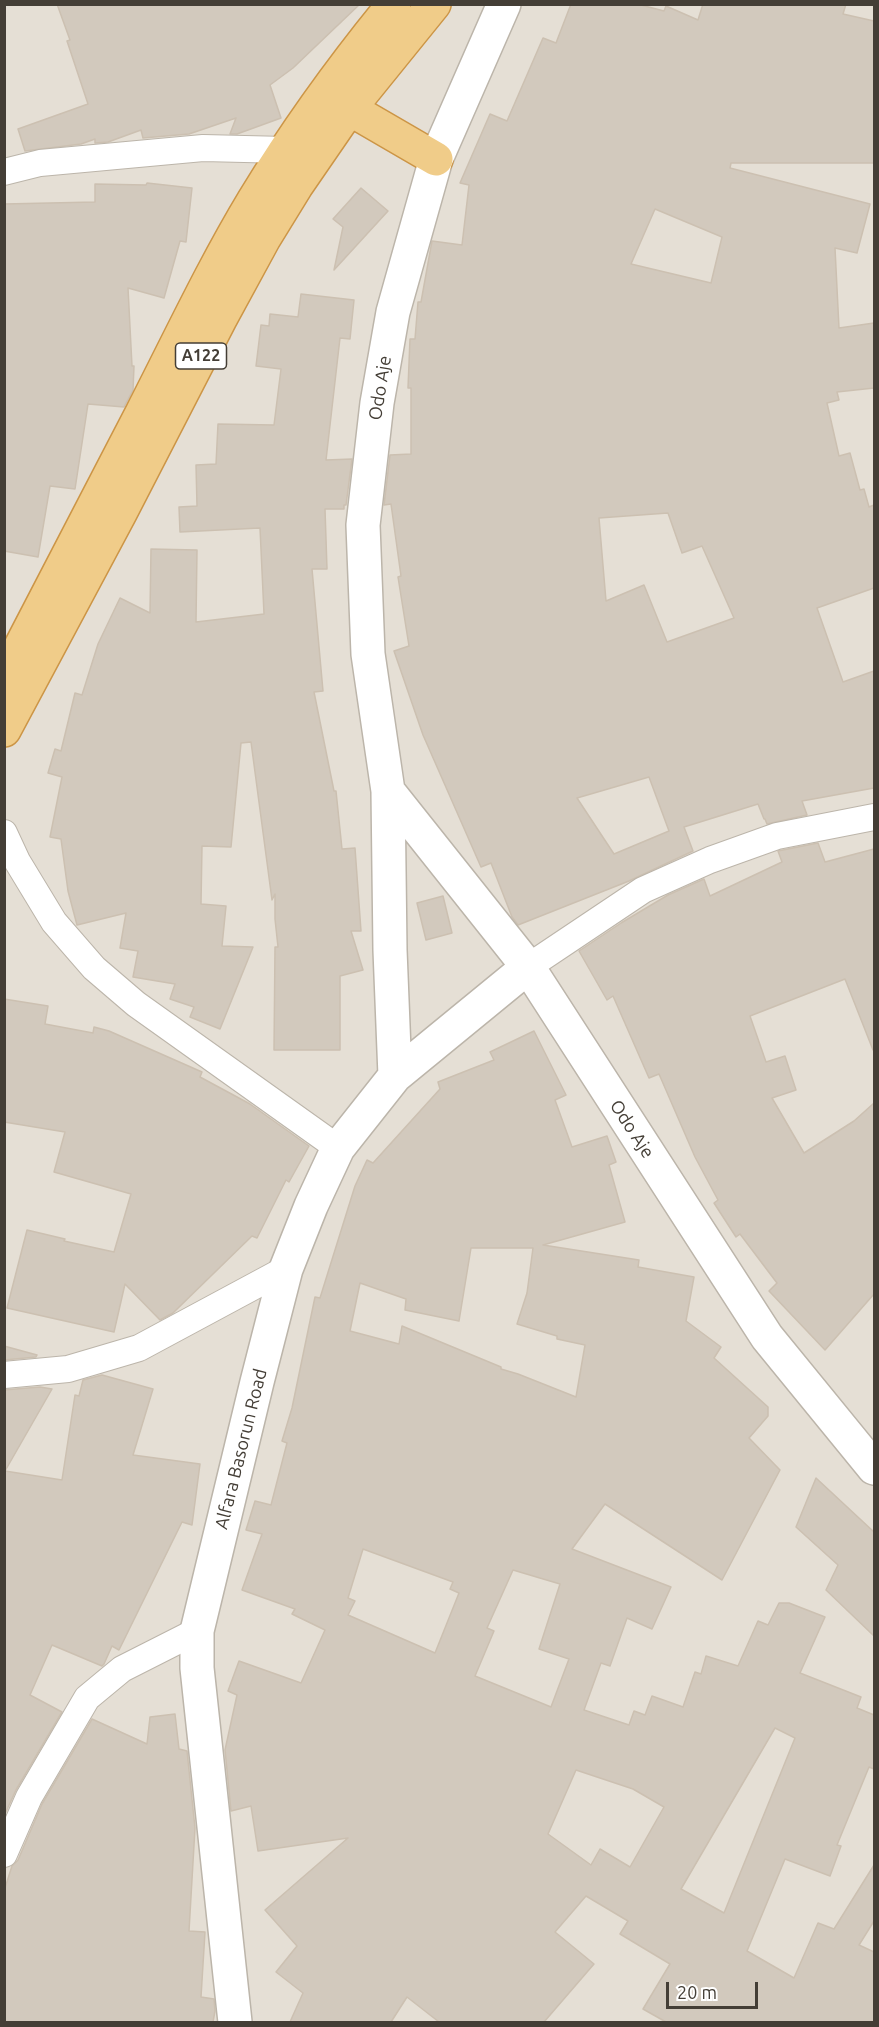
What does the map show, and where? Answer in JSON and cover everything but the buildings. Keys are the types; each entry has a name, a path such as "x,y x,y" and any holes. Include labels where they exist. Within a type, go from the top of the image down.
{"highway":[{"name":"A122","path":"337,102 363,42 394,4"},
{"name":"A122","path":"4,678 211,277 253,202 300,154 337,102 434,4"},
{"path":"337,102 436,159"},
{"name":"A122","path":"4,730 264,238 300,154"}],"street":[{"name":"Odo Aje","path":"396,1076 390,950 388,791 368,654 363,525 377,403 393,312 436,159 504,4"},
{"path":"4,172 40,163 203,148 300,154"},
{"name":"Odo Aje","path":"388,791 528,967 767,1337 874,1468"},
{"path":"528,967 643,890 710,860 777,836 874,817"},
{"path":"4,833 17,861 54,922 94,969 136,1004 338,1148"},
{"name":"Alfara Basorun Road","path":"235,2022 201,1704 197,1631 286,1269 310,1206 338,1148 396,1076 528,967"},
{"path":"4,1375 69,1369 138,1348 286,1269"},
{"path":"4,1854 29,1797 87,1698 122,1669 197,1631"}],"shaded area":[{"path":"5,5 874,5 874,2022 5,2022"}]}
